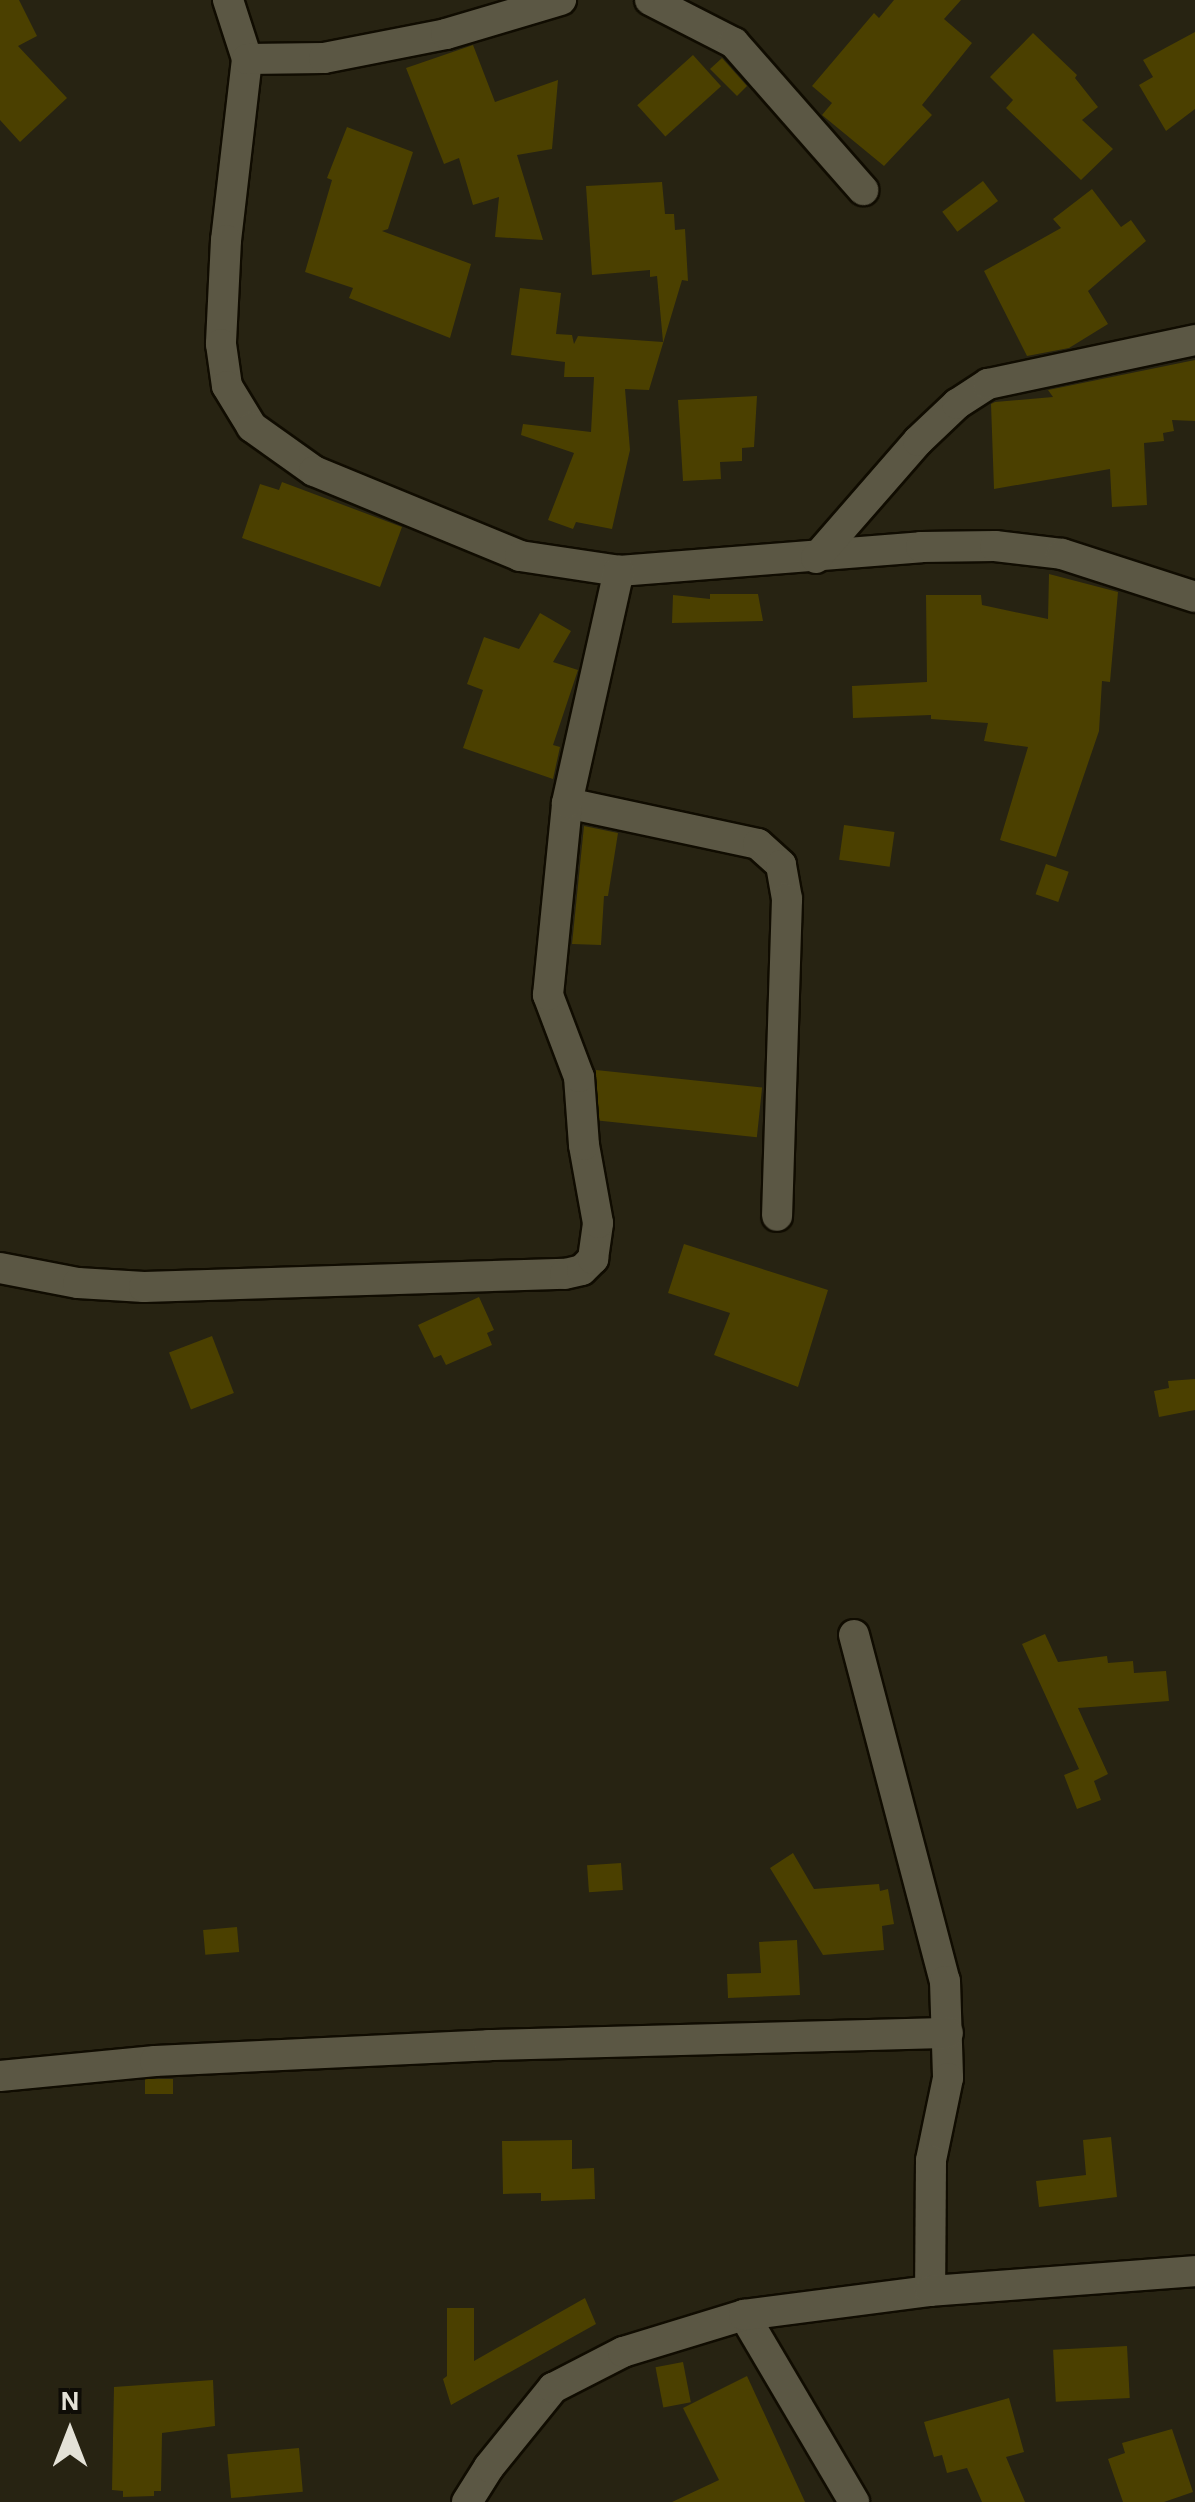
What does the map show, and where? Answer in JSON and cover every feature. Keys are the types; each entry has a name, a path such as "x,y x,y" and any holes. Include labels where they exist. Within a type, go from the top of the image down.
{"street":[{"path":"228,0 247,60 226,240 221,344 227,386 252,427 314,471 419,518 520,556 619,571 816,558 921,546 994,546 1062,554 1195,597"},
{"path":"247,60 341,54 446,34 561,0"},
{"path":"650,0 734,43 863,190"},
{"path":"816,558 918,440 957,404 988,384 1195,340"},
{"path":"0,1268 78,1283 144,1287 582,1270 593,1259 598,1223 584,1146 579,1077 548,995 567,803 619,571"},
{"path":"567,803 758,844 780,865 788,899 778,1216"},
{"path":"854,1635 941,1965 948,2078 931,2160 927,2225 930,2290"},
{"path":"0,2076 155,2061 488,2045 948,2033"},
{"path":"467,2502 488,2466 553,2388 623,2352 744,2315 930,2290 1195,2271"},
{"path":"744,2315 854,2502"}],"building":[{"path":"0,0 19,0 37,36 18,46 67,98 20,142 0,120"},
{"path":"894,0 961,0 944,19 972,43 922,105 932,115 884,166 822,115 832,103 812,86 874,13 879,18"},
{"path":"1195,32 1195,109 1166,131 1139,85 1153,77 1143,60"},
{"path":"1033,33 1077,75 1075,78 1098,107 1082,120 1113,149 1081,180 1006,108 1013,100 990,77"},
{"path":"473,45 495,102 558,80 552,149 517,155 543,240 495,237 499,197 473,205 459,158 444,164 406,68"},
{"path":"693,55 721,86 665,136 637,105"},
{"path":"722,58 747,86 737,96 710,69"},
{"path":"347,127 413,152 388,229 382,231 471,264 450,338 349,298 353,288 305,272 332,180 327,178"},
{"path":"983,181 998,201 957,232 942,212"},
{"path":"662,182 665,214 674,214 675,230 685,229 688,281 682,280 649,390 625,389 630,450 612,529 576,522 573,529 548,520 574,453 521,435 523,424 591,432 594,377 564,377 565,362 511,355 520,288 561,293 556,334 572,335 574,344 578,336 663,342 657,276 650,277 650,270 592,275 586,186"},
{"path":"1092,189 1121,227 1131,220 1146,241 1088,291 1108,324 1069,348 1027,356 984,271 1061,228 1053,219"},
{"path":"1195,360 1195,421 1172,420 1174,431 1163,433 1164,441 1144,443 1147,505 1112,507 1110,469 994,489 991,404 1053,397 1048,390"},
{"path":"757,396 754,447 742,448 742,461 720,462 721,479 683,481 678,400"},
{"path":"282,482 402,527 380,587 242,538 260,484 279,490"},
{"path":"1049,574 1118,592 1110,682 1102,681 1099,731 1056,857 1000,840 1028,747 984,741 988,723 931,719 931,715 853,718 852,686 927,682 926,595 981,595 982,605 1048,619"},
{"path":"710,594 758,594 763,621 672,623 673,595 710,599"},
{"path":"540,613 571,631 553,662 578,670 553,745 560,747 553,779 463,748 483,690 467,684 484,637 519,649"},
{"path":"844,825 895,832 890,867 839,860"},
{"path":"584,826 618,833 608,896 604,896 601,945 572,944"},
{"path":"1046,864 1069,872 1058,902 1036,894"},
{"path":"596,1070 762,1087 757,1137 591,1120"},
{"path":"684,1244 828,1290 798,1387 714,1355 730,1313 668,1293"},
{"path":"479,1297 494,1330 487,1333 492,1345 446,1365 441,1355 434,1358 418,1325"},
{"path":"212,1336 234,1393 191,1409 169,1352"},
{"path":"1195,1379 1195,1410 1159,1417 1154,1391 1169,1388 1168,1381"},
{"path":"1045,1634 1058,1662 1107,1656 1108,1663 1133,1661 1134,1673 1166,1671 1169,1701 1078,1708 1108,1774 1094,1781 1101,1800 1077,1809 1064,1775 1079,1769 1022,1644"},
{"path":"793,1853 814,1889 879,1884 880,1891 888,1889 894,1924 882,1926 884,1950 823,1955 770,1868"},
{"path":"621,1863 623,1890 589,1892 587,1865"},
{"path":"237,1927 239,1952 205,1955 203,1930"},
{"path":"797,1940 800,1995 728,1998 727,1974 761,1973 759,1942"},
{"path":"145,2079 173,2079 173,2094 145,2094"},
{"path":"1111,2137 1117,2197 1039,2207 1036,2181 1086,2175 1083,2140"},
{"path":"572,2140 572,2169 594,2168 595,2199 541,2201 541,2193 503,2194 502,2141"},
{"path":"585,2298 596,2324 451,2405 443,2379 447,2376 447,2308 474,2308 474,2361"},
{"path":"1127,2346 1130,2398 1056,2402 1053,2350"},
{"path":"683,2362 691,2402 663,2408 656,2367"},
{"path":"747,2376 805,2502 672,2502 719,2480 683,2408"},
{"path":"213,2380 215,2426 162,2433 161,2491 154,2491 154,2496 123,2497 123,2491 112,2490 114,2387"},
{"path":"1009,2398 1024,2452 1006,2457 1025,2502 982,2502 967,2468 947,2473 942,2455 934,2457 924,2422"},
{"path":"1172,2429 1193,2492 1164,2502 1123,2502 1108,2459 1125,2453 1122,2443"},
{"path":"299,2448 303,2492 231,2498 227,2454"}]}
